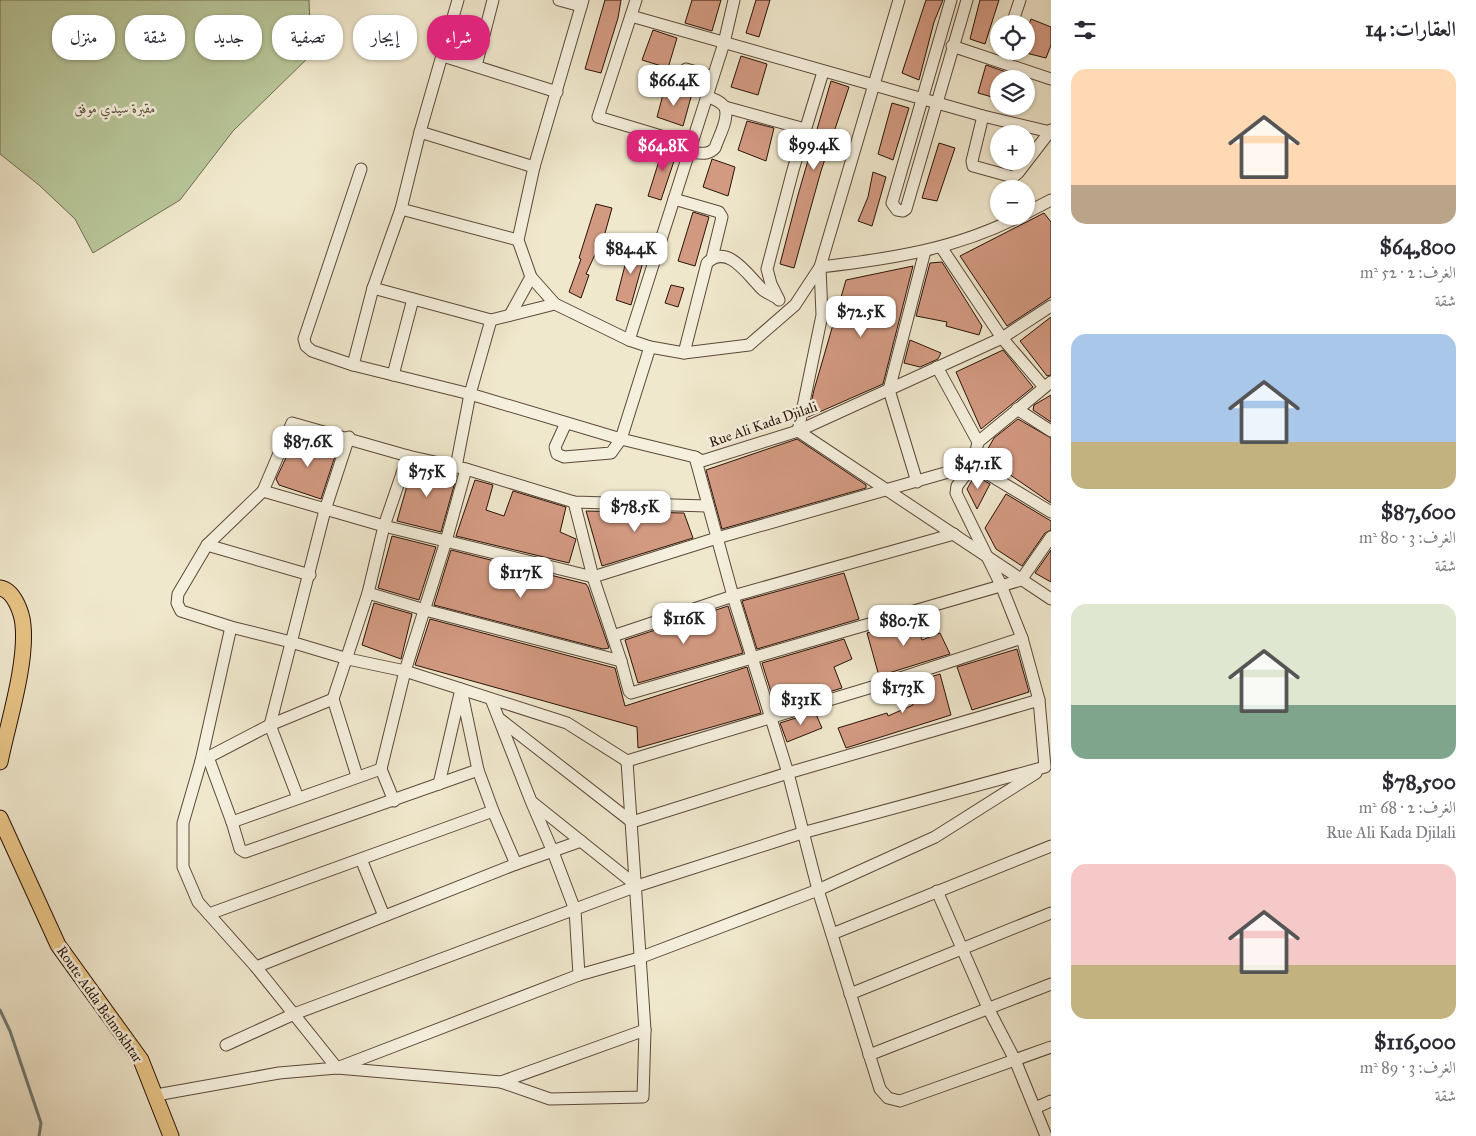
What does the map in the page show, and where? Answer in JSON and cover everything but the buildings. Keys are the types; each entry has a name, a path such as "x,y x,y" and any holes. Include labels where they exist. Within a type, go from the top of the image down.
{"main road":[{"path":"0,588 4,589 16,601 24,624 21,660 0,762"},
{"name":"Route Adda Belmokhtar","path":"0,818 58,945 141,1060 171,1136"}],"street":[{"path":"454,15 458,0"},
{"path":"476,66 493,0"},
{"path":"559,0 582,3 534,167 518,240 530,277 555,304 629,340 650,347 684,353 749,345 795,305 820,267 899,0"},
{"path":"636,0 598,117 706,154 711,153 715,148 726,113 724,107"},
{"path":"629,340 724,43 734,0"},
{"path":"951,0 892,203 897,210 903,211 906,209 952,46 967,0"},
{"path":"1015,15 1020,0"},
{"path":"631,16 824,72 922,97 983,116 1051,131 1018,173 1013,176 973,166 972,161 983,116"},
{"path":"952,46 990,54"},
{"path":"353,365 372,288 400,209 420,132 442,60"},
{"path":"456,60 557,92"},
{"path":"1010,60 1051,79"},
{"path":"686,69 713,77"},
{"path":"779,300 771,284 767,269 824,72"},
{"path":"706,96 724,107 806,129"},
{"path":"420,132 534,167"},
{"name":"Rue Ali Kada Djilali","path":"361,169 304,339 306,346 312,351 353,365 470,394 621,439 695,457 702,461 798,431 1002,338 1051,306"},
{"path":"674,199 719,212 722,217 712,258"},
{"path":"1035,209 1050,202"},
{"path":"400,209 518,240"},
{"path":"820,267 893,258 941,248 1002,225"},
{"path":"941,248 1002,338 1047,385 978,442"},
{"path":"916,482 889,390 925,251"},
{"path":"684,353 707,263 712,258 720,256 736,262 764,290 779,300 795,305"},
{"path":"820,267 823,288 822,315 798,431 1051,599"},
{"path":"510,315 530,277"},
{"path":"372,288 491,320 555,304"},
{"path":"392,376 413,298"},
{"path":"394,801 381,769 405,671 446,541 461,468 470,394 491,320"},
{"path":"566,422 555,447 557,454 564,457 611,453 621,439 650,347"},
{"path":"936,367 978,442 974,465 957,486 956,493 984,555 1001,585 1022,638 1046,726 1048,766"},
{"path":"1017,409 1051,431"},
{"path":"707,506 574,502 461,468 408,456 292,422 262,491 207,545 178,594 177,603 181,611 231,627 348,659 405,671 567,723 627,761 882,684 1022,638"},
{"path":"298,798 270,725 310,575 325,510 348,437"},
{"path":"357,776 334,699 368,593 384,526 408,456"},
{"path":"695,457 733,596 788,773 818,890 880,1089 888,1098 900,1102 1051,1047"},
{"path":"262,491 384,526 593,577 717,538 888,491 974,465 1051,512"},
{"path":"574,502 593,577 622,661 629,691 636,693 753,657 1020,580 1051,537"},
{"path":"613,636 733,596 954,534"},
{"path":"207,545 310,575"},
{"path":"368,593 424,610 622,661"},
{"path":"231,627 204,759 183,823 183,867 198,902 256,967 337,1068"},
{"path":"461,689 478,770 516,864"},
{"path":"439,784 461,689"},
{"path":"491,698 530,801 553,852 574,910 579,975"},
{"path":"204,759 270,725 334,699"},
{"path":"632,822 788,773 1039,700"},
{"path":"500,720 632,822"},
{"path":"204,759 232,822 240,849 245,852 478,770"},
{"path":"156,1095 279,1073 337,1068 501,1082 550,1099 643,1097 645,1030 627,761"},
{"path":"226,1046 294,1014 636,886 802,833 1048,766"},
{"path":"337,1068 579,975 639,958 818,890 935,837 1048,766"},
{"path":"232,822 381,769"},
{"path":"530,801 636,886"},
{"path":"209,914 493,811"},
{"path":"256,967 516,864 581,841"},
{"path":"832,934 1051,846"},
{"path":"360,859 384,916"},
{"path":"937,891 988,1008 1015,1060 1046,1136"},
{"path":"850,994 1051,913"},
{"path":"869,1055 1051,984"},
{"path":"501,1082 645,1030"},
{"path":"1035,1108 1051,1101"}],"green space":[{"name":"مقبرة سيدي موفق","path":"0,0 309,0 310,15 272,15 272,60 306,60 233,131 180,200 93,253 75,219 39,185 0,154"}],"waterway":[{"path":"0,1010 10,1031 41,1123 39,1136"}]}
